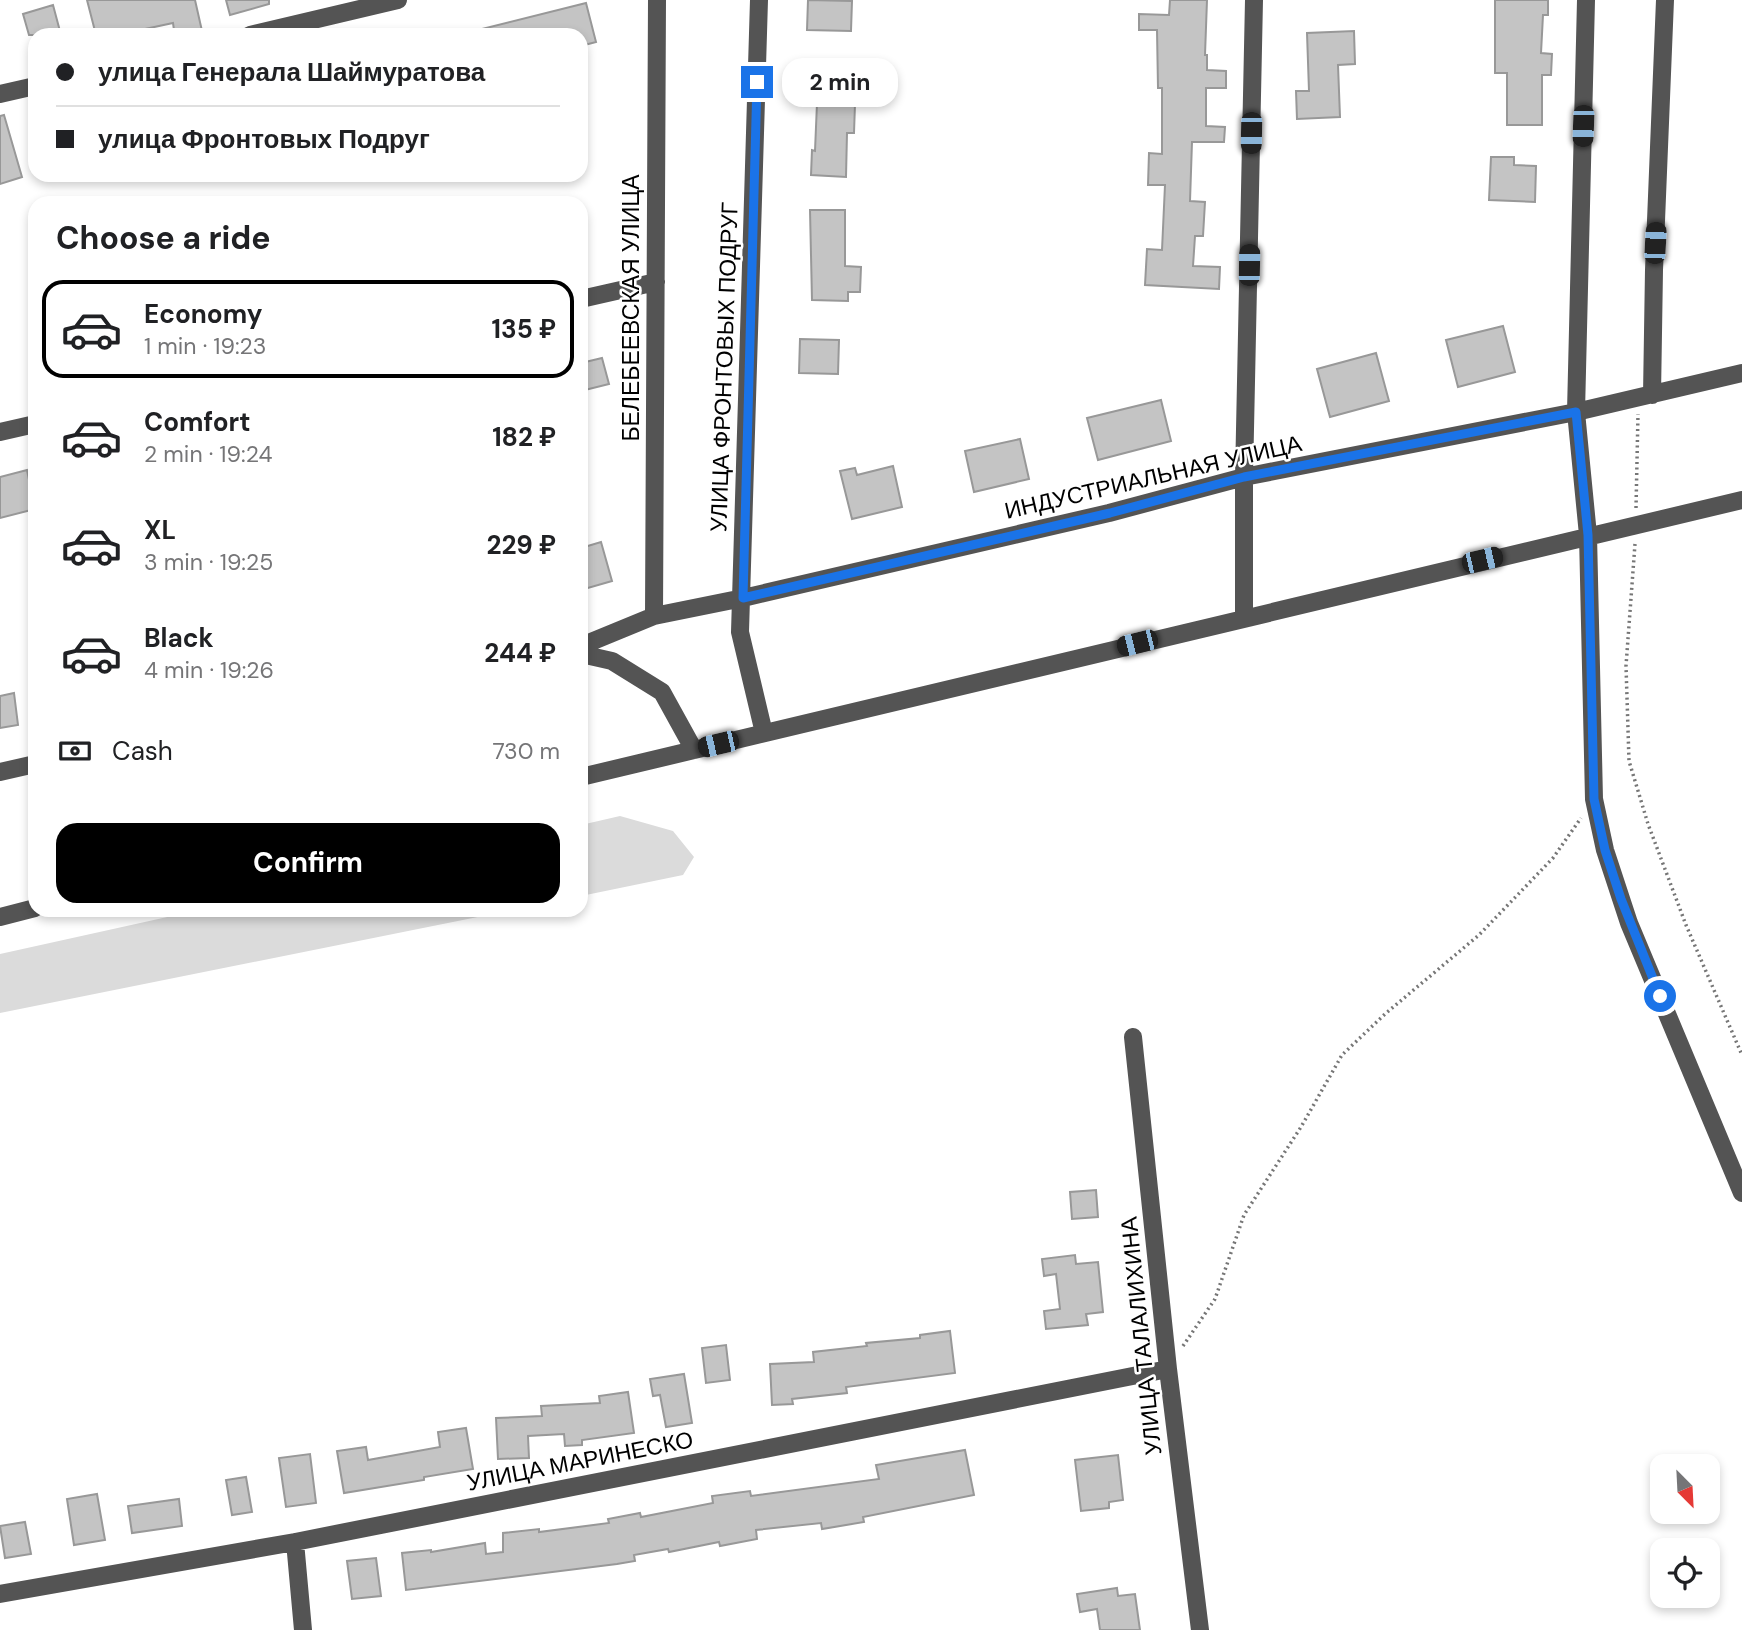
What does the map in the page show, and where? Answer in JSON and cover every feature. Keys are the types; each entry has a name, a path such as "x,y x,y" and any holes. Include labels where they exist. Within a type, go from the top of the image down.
{"street":[{"path":"280,28 398,0"},
{"name":"БЕЛЕБЕЕВСКАЯ УЛИЦА","path":"654,616 657,0"},
{"name":"УЛИЦА ФРОНТОВЫХ ПОДРУГ","path":"759,0 740,632 764,733"},
{"path":"1244,618 1244,477 1254,0"},
{"path":"1586,0 1576,412 1588,535 1594,799 1605,850 1629,923 1742,1193"},
{"path":"1645,397 1654,270 1665,0"},
{"path":"0,94 28,88"},
{"path":"588,297 656,282"},
{"name":"ИНДУСТРИАЛЬНАЯ УЛИЦА","path":"588,643 654,616 1110,513 1244,477 1576,412 1742,373"},
{"path":"0,432 28,426"},
{"path":"588,775 1742,499"},
{"path":"588,656 612,661 662,692 694,750"},
{"path":"0,772 28,766"},
{"path":"0,917 28,910"},
{"name":"УЛИЦА ТАЛАЛИХИНА","path":"1133,1037 1168,1369 1200,1630"},
{"name":"УЛИЦА МАРИНЕСКО","path":"0,1594 295,1542 1168,1369"},
{"path":"295,1542 303,1630"}],"path":[{"path":"1645,397 1626,666 1629,761 1648,824 1686,925 1742,1055"},
{"path":"1168,1369 1215,1299 1244,1215 1301,1127 1342,1055 1385,1014 1479,935 1553,858 1594,799"}],"shaded area":[{"path":"620,816 673,831 694,857 683,875 588,895 588,823"},
{"path":"167,917 477,917 0,1013 0,954"}],"building":[{"path":"87,0 195,0 201,28 174,28 173,23 150,28 94,28"},
{"path":"226,0 269,0 269,4 230,15"},
{"path":"808,0 852,1 851,31 807,30"},
{"path":"1170,0 1207,0 1207,70 1226,71 1226,88 1206,88 1206,126 1225,127 1224,142 1192,142 1190,201 1205,202 1203,236 1195,236 1193,266 1220,267 1219,289 1145,285 1147,249 1162,250 1165,185 1148,185 1149,153 1162,154 1162,88 1158,88 1157,30 1139,30 1139,14 1169,15"},
{"path":"1495,0 1548,0 1548,15 1543,15 1541,53 1552,54 1551,75 1542,75 1542,125 1507,125 1507,73 1495,73"},
{"path":"586,3 596,42 588,44 588,28 486,28"},
{"path":"53,5 59,28 28,28 28,32 23,14"},
{"path":"1354,31 1355,64 1338,65 1340,117 1297,119 1296,91 1309,91 1307,33"},
{"path":"817,103 855,104 854,133 847,133 846,177 811,175"},
{"path":"4,115 22,177 0,184 0,116"},
{"path":"1491,157 1514,157 1514,165 1536,166 1535,202 1489,200"},
{"path":"810,210 845,210 845,266 861,267 860,292 848,292 848,301 812,300"},
{"path":"1503,326 1515,372 1458,387 1446,340"},
{"path":"800,339 839,340 838,374 799,373"},
{"path":"1376,353 1389,401 1330,417 1317,369"},
{"path":"602,358 609,384 588,389 588,361"},
{"path":"1161,400 1171,441 1098,460 1087,418"},
{"path":"1020,439 1029,479 974,492 965,451"},
{"path":"893,466 902,507 852,519 840,471 855,468 857,475"},
{"path":"27,470 28,511 0,518 0,477"},
{"path":"601,542 612,581 588,588 588,546"},
{"path":"14,693 18,725 0,728 0,696"},
{"path":"1096,1190 1098,1217 1072,1219 1070,1192"},
{"path":"1075,1255 1076,1264 1098,1262 1103,1312 1086,1314 1088,1325 1046,1329 1044,1311 1060,1309 1056,1274 1044,1276 1042,1259"},
{"path":"950,1331 955,1373 846,1387 847,1393 792,1399 793,1404 772,1405 770,1364 814,1362 813,1352 920,1338 920,1335"},
{"path":"726,1345 730,1380 706,1383 702,1348"},
{"path":"684,1374 692,1423 666,1427 660,1395 653,1396 650,1379"},
{"path":"628,1392 634,1433 582,1440 582,1445 565,1446 564,1434 528,1436 529,1458 498,1459 496,1418 542,1416 541,1406 600,1403 599,1396"},
{"path":"466,1428 473,1469 344,1493 337,1451 366,1447 368,1460 440,1447 438,1432"},
{"path":"965,1450 974,1495 863,1517 864,1522 822,1529 821,1523 756,1530 757,1539 720,1546 719,1542 669,1552 668,1549 634,1555 635,1561 406,1590 402,1553 431,1552 485,1543 486,1554 503,1552 503,1533 539,1529 539,1532 609,1523 608,1519 640,1513 641,1517 713,1503 712,1496 750,1491 751,1496 879,1479 876,1465"},
{"path":"310,1454 316,1503 286,1507 279,1458"},
{"path":"1118,1455 1123,1500 1109,1502 1109,1508 1081,1511 1075,1460"},
{"path":"246,1477 252,1512 232,1515 226,1480"},
{"path":"97,1494 105,1540 74,1545 67,1499"},
{"path":"179,1499 182,1526 132,1533 128,1506"},
{"path":"25,1522 31,1554 5,1558 0,1526"},
{"path":"376,1558 381,1596 352,1599 347,1561"},
{"path":"1117,1588 1118,1596 1135,1594 1140,1630 1100,1630 1097,1609 1080,1612 1077,1594"}],"route":[{"path":"757,82 743,598 1110,513 1244,477 1576,412 1588,535 1594,799 1605,850 1629,923 1660,996"}]}
